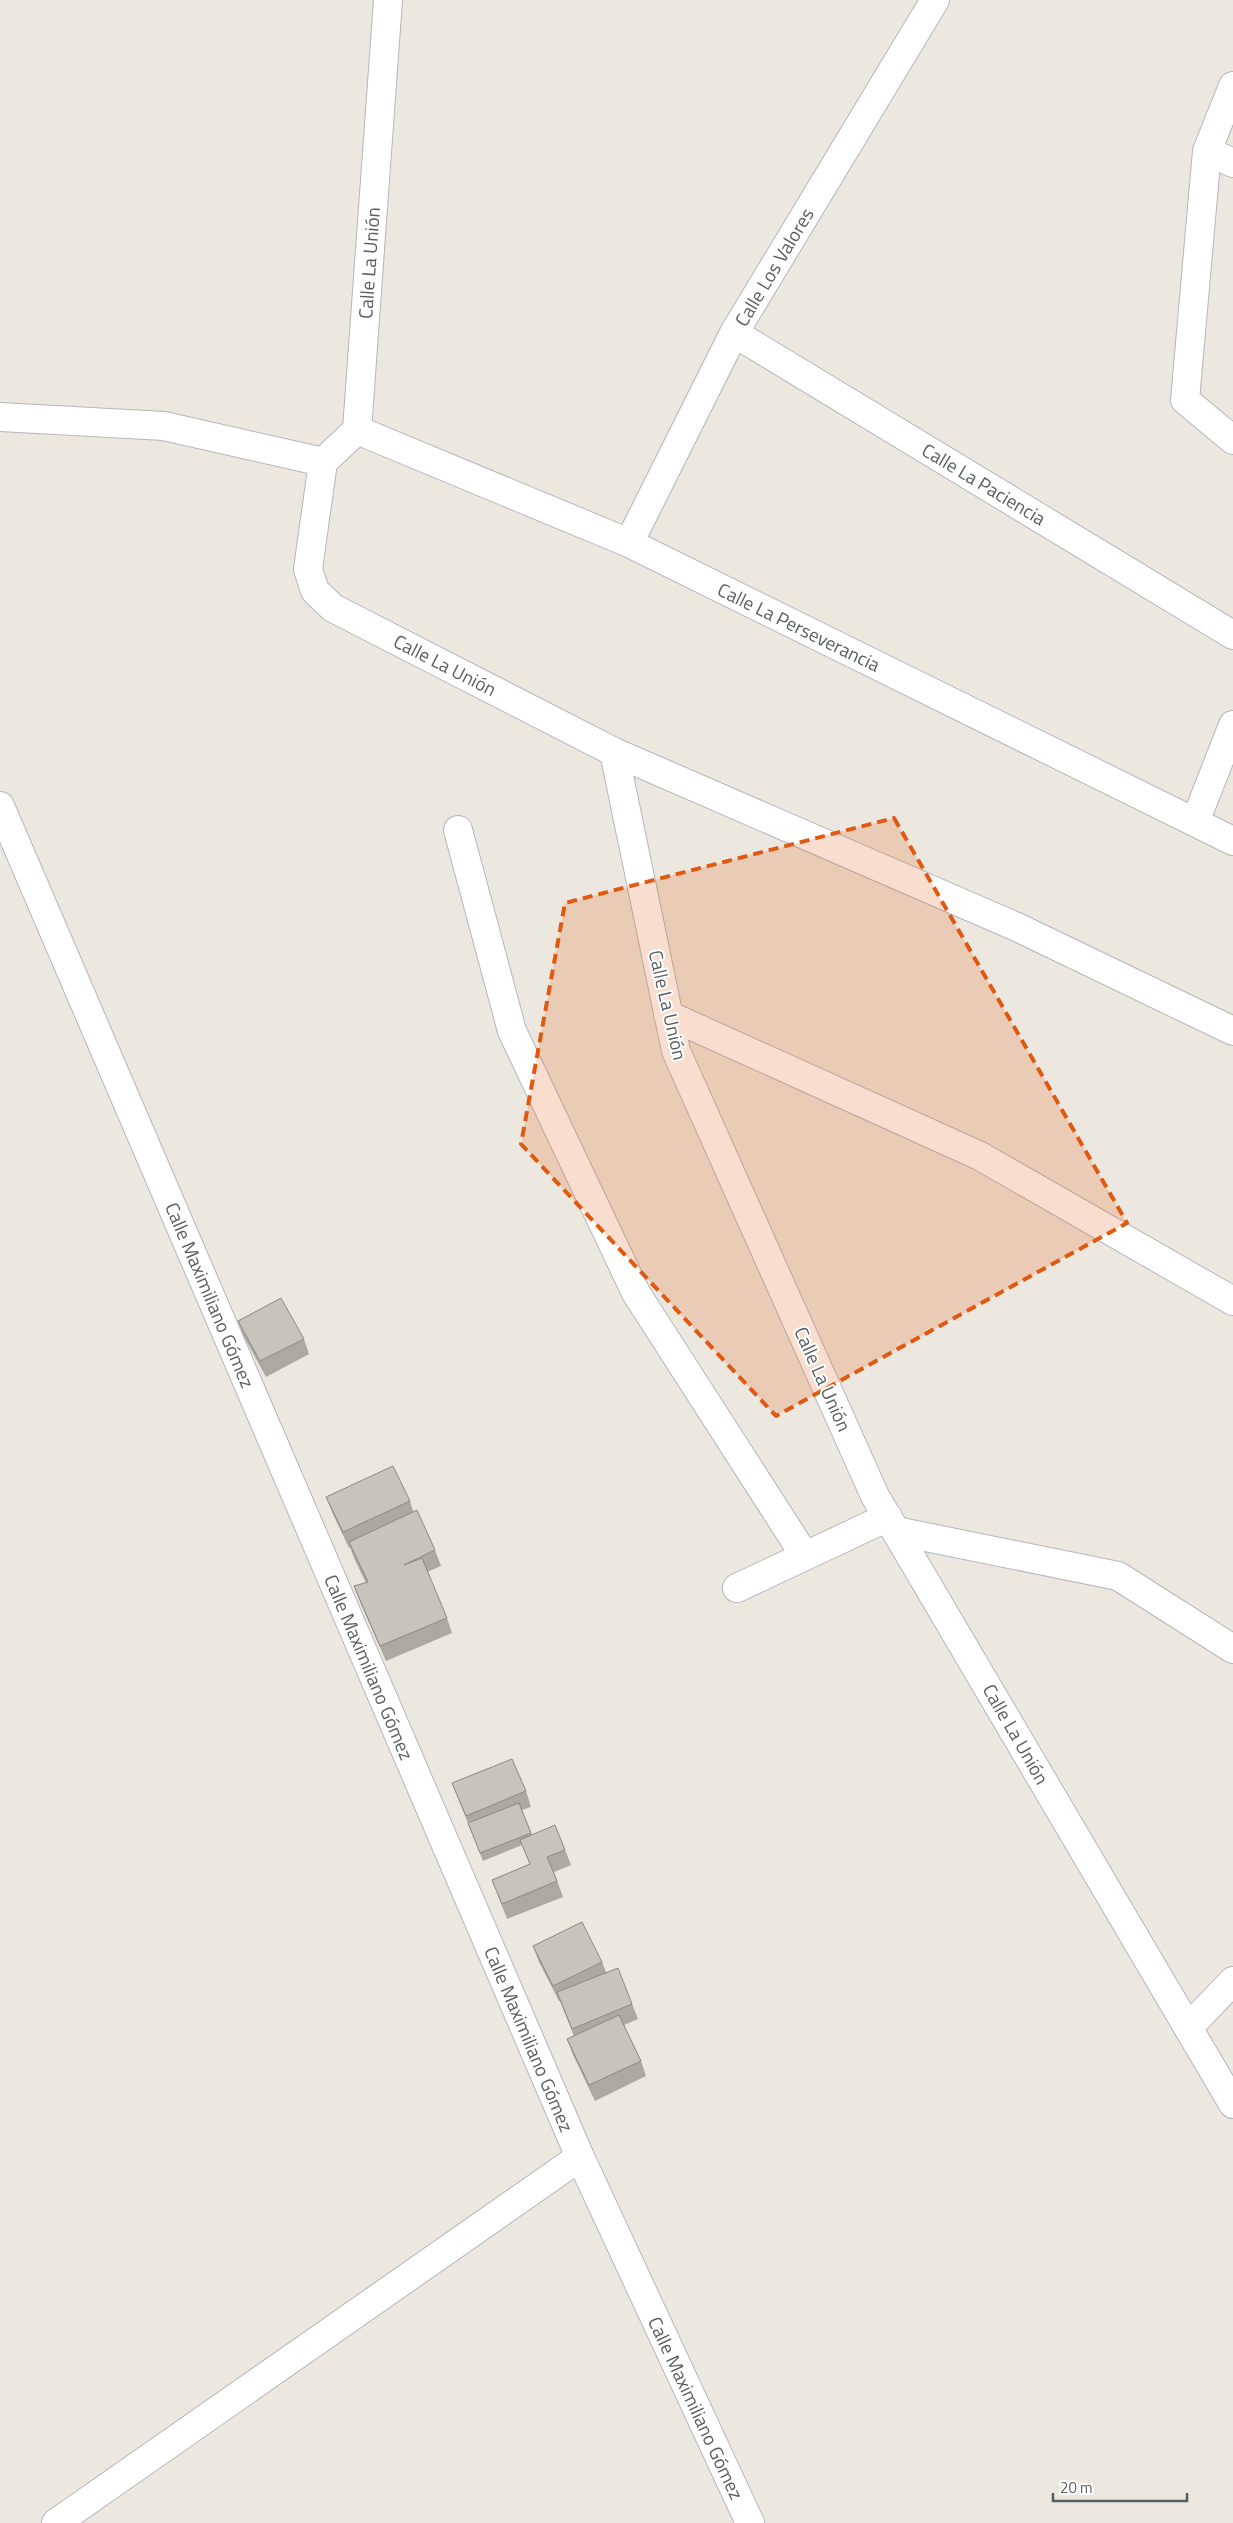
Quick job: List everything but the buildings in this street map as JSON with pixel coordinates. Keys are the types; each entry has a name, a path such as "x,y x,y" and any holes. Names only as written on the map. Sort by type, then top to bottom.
{"street":[{"name":"Calle La Unión","path":"357,430 388,0"},
{"name":"Calle Los Valores","path":"629,543 734,333 935,0"},
{"path":"1233,86 1207,151 1185,400 1233,440"},
{"path":"1207,151 1233,163"},
{"name":"Calle La Paciencia","path":"734,333 1233,635"},
{"path":"0,417 164,426 323,462 357,430"},
{"name":"Calle La Perseverancia","path":"357,430 629,543 1233,841"},
{"name":"Calle La Unión","path":"323,462 308,569 316,591 333,608 614,752 676,1052 875,1496 1233,2104"},
{"path":"1195,822 1233,725"},
{"path":"614,752 1019,928 1233,1031"},
{"name":"Calle Maximiliano Gómez","path":"0,806 580,2157 750,2523"},
{"path":"458,830 512,1031 632,1284 805,1556"},
{"path":"668,1015 980,1156 1233,1301"},
{"path":"737,1588 805,1556 892,1524 1118,1576 1233,1649"},
{"path":"1188,2028 1233,1981"},
{"path":"56,2523 580,2157"}],"highlighted area":[{"path":"894,818 1127,1223 776,1416 521,1144 565,903"}]}
